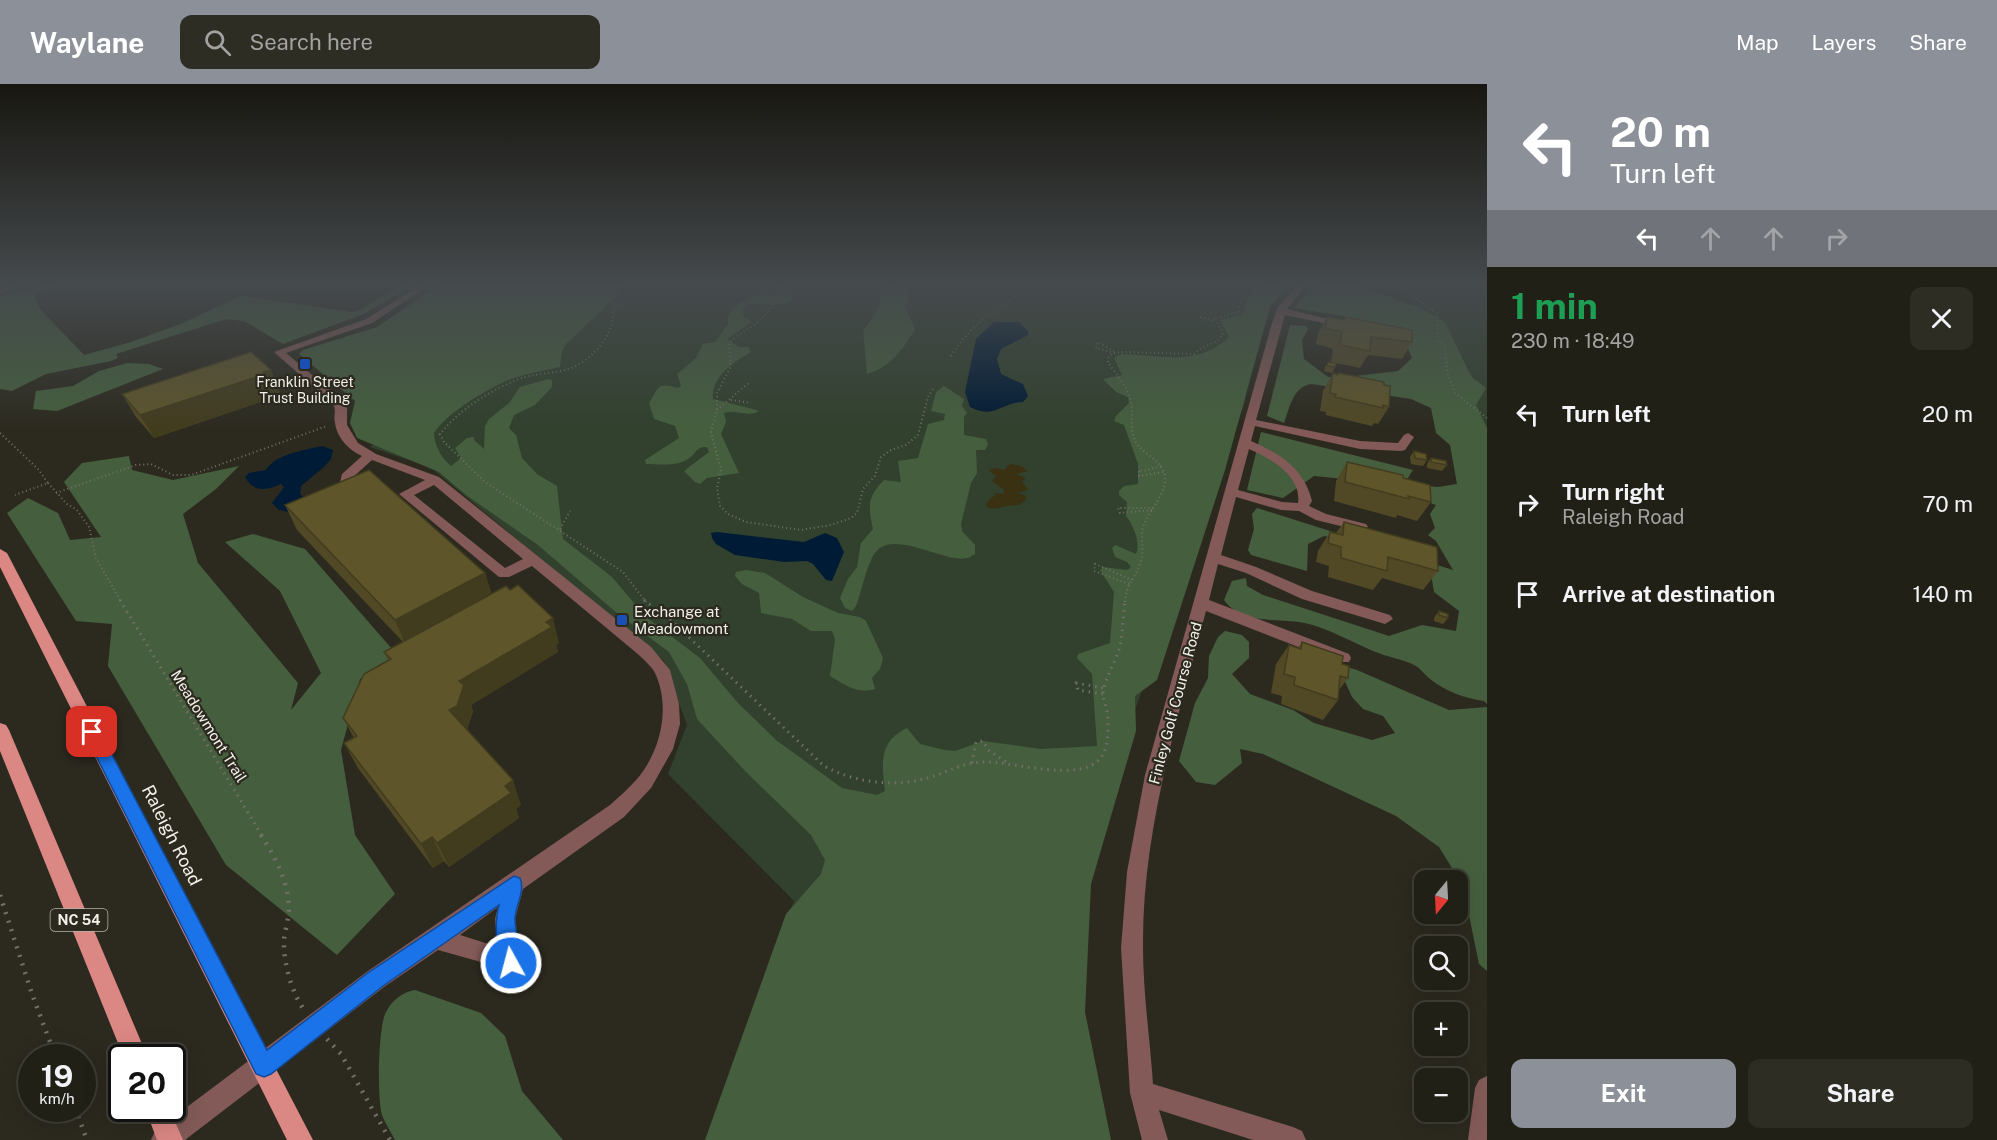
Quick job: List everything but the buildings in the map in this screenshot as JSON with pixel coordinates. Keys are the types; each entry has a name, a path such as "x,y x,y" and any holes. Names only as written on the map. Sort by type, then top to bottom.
{"main road":[{"name":"Raleigh Road","path":"0,553 300,1140"},
{"name":"NC 54","path":"0,730 130,1044"},
{"path":"162,1122 168,1139"}],"street":[{"path":"168,1139 376,979 617,811 645,783 666,744 671,724 671,704 662,670 645,651 435,480 354,446 348,439 340,421 341,409 333,397 279,352 336,332"},
{"name":"Finley Golf Course Road","path":"1155,1140 1143,1093 1132,948 1137,872 1154,775 1275,332"},
{"path":"1251,422 1360,445 1401,447 1408,436"},
{"path":"1245,443 1269,453 1294,472 1304,488 1306,501 1302,507"},
{"path":"355,504 344,491 346,477 371,455"},
{"path":"435,480 405,494 504,574 533,560"},
{"path":"1232,492 1281,506 1302,507 1321,517 1377,531"},
{"path":"1214,558 1251,570 1307,595 1385,619"},
{"path":"1201,603 1343,658"},
{"path":"436,939 481,951 511,963 505,919 514,884"},
{"path":"1481,1140 1487,1088"},
{"path":"1143,1093 1293,1140"}],"path":[{"path":"609,332 591,353 568,369 528,376 499,389 447,423 440,434 452,452 485,482 623,572 644,600 674,623 824,766 857,781 877,782 920,779 962,764 972,763 1007,763 1064,772 1094,764 1102,756 1107,743 1104,688 1120,646 1123,609 1129,584 1141,563 1143,527 1164,486 1164,472 1161,466 1137,447 1130,428 1133,414 1131,398 1107,359 1117,353"},
{"path":"741,332 729,344 731,366 717,393 717,410 711,432 721,470 717,488 720,506 728,514 746,522 780,528 816,528 842,522 857,513 863,489 875,476 881,457 891,450 906,445 918,435 926,403 933,389"},
{"path":"951,356 966,332"},
{"path":"1117,353 1097,342 1096,348 1117,353 1195,354 1201,346 1216,342 1224,332"},
{"path":"1438,332 1438,338 1445,348 1448,372 1455,393 1487,418"},
{"path":"717,410 750,382"},
{"path":"729,400 751,403"},
{"path":"56,493 136,465 151,464 172,476 191,475 340,421"},
{"name":"Meadowmont Trail","path":"0,433 14,450 39,468 56,493 77,510 89,527 96,558 163,675 280,866 289,908 284,942 290,977 298,1002"},
{"path":"1161,466 1144,471 1138,470 1139,476 1164,472"},
{"path":"15,495 48,483"},
{"path":"1118,508 1153,509 1120,513 1118,508"},
{"path":"560,529 570,511"},
{"path":"1129,584 1094,571 1095,564 1132,580"},
{"path":"1103,694 1078,690 1076,683 1104,688"},
{"path":"972,763 976,742 983,741 988,750 1007,763"},
{"path":"0,895 51,1044"},
{"path":"341,1054 390,1140"},
{"path":"80,1122 87,1140"}],"green space":[{"path":"0,332 62,332 84,355 158,332 184,332 116,354 118,358 111,361 46,374 12,391 0,389"},
{"path":"263,332 314,332 283,344"},
{"path":"360,332 578,332 562,351 560,367 506,381 457,410 434,433 439,451 451,466 461,458 455,448 467,438 474,437 474,440 484,449 485,426 489,419 509,403 520,387 548,379 552,380 552,387 535,405 514,415 509,428 516,435 522,458 537,474 557,486 563,539 612,577 646,617 700,658 738,703 776,740 842,788 877,795 885,791 883,763 887,747 891,740 907,728 920,744 955,751 983,741 1041,749 1097,746 1092,674 1077,658 1078,654 1110,643 1114,592 1100,570 1103,567 1127,570 1131,567 1127,562 1115,557 1112,548 1115,545 1136,554 1138,544 1134,529 1126,516 1127,502 1119,495 1119,491 1124,486 1138,484 1138,464 1124,425 1114,421 1129,403 1128,397 1116,392 1103,379 1122,375 1114,358 1121,354 1192,356 1217,346 1229,337 1227,332 1263,332 1225,470 1157,680 1135,696 1136,731 1091,884 1085,1012 1111,1140 705,1140 786,914 821,874 825,860 811,835 746,772 697,719 687,684 669,652 618,614 538,545 466,495 439,472 357,438 350,423 355,401 299,354 303,350"},
{"path":"511,332 1260,332 1252,352 1245,402 1130,724 1081,905 775,946 794,901 668,774 687,725 664,661 430,467 370,447"},
{"path":"722,332 737,332 727,339 739,347 748,347 751,352 738,360 720,377 713,391 713,399 758,412 724,413 726,422 721,434 739,473 707,478 700,484 684,471 709,452 707,447 698,449 683,462 646,464 645,460 679,438 675,426 654,419 649,403 659,387 678,388 681,386 677,374 696,358 703,344 715,342"},
{"path":"863,332 913,332 889,362 867,374"},
{"path":"1288,332 1306,332 1302,340 1304,359 1328,377 1338,378 1398,371 1412,358 1401,333 1450,332 1473,378 1486,388 1476,405 1487,428 1487,704 1442,687 1418,667 1373,651 1325,629 1298,622 1252,617 1232,608 1224,600 1232,581 1246,578 1247,586 1263,595 1389,636 1422,625 1456,631 1459,611 1434,592 1430,567 1354,542 1324,536 1308,544 1307,571 1251,555 1248,550 1254,529 1252,514 1257,508 1453,570 1436,541 1428,535 1435,528 1430,514 1436,505 1366,481 1314,476 1283,498 1247,490 1261,432 1413,470 1404,484 1438,487 1457,484 1450,445 1436,433 1431,408 1411,399 1312,384 1296,393 1284,423 1267,416"},
{"path":"1422,332 1487,332 1487,556"},
{"path":"127,363 149,364 163,369 57,411 33,409 36,391 73,386 99,371"},
{"path":"944,386 964,399 962,406 967,413 964,417 964,435 986,439 988,444 985,450 976,450 977,473 971,483 961,524 962,531 975,545 975,554 968,558 957,558 904,545 891,544 881,547 870,562 856,606 852,611 845,608 840,598 848,579 857,567 861,543 873,529 870,502 874,492 884,480 901,482 898,461 918,458 928,424 944,420 945,414 931,411 936,392"},
{"path":"129,456 132,470 173,480 239,466 216,489 183,514 198,563 298,683 291,710 321,673 280,591 225,542 253,534 305,549 392,649 473,627 360,679 341,750 355,835 395,894 337,955 226,865 108,666 112,624 76,621 7,513 28,498 58,513 70,540 101,537 64,482 82,463"},
{"path":"746,570 765,573 803,597 838,613 860,617 866,621 883,658 880,669 872,678 875,689 857,690 830,676 835,639 832,631 811,631 792,619 761,613 759,593 742,584 735,576 736,572"},
{"path":"1225,631 1242,635 1249,642 1249,658 1232,674 1250,694 1293,710 1314,723 1372,740 1395,733 1383,716 1363,709 1352,697 1337,664 1357,670 1449,710 1487,707 1487,971 1479,964 1468,910 1468,870 1453,870 1439,847 1396,816 1263,754 1240,749 1242,763 1215,785 1196,782 1179,761 1195,703 1208,678 1209,656 1218,637"},
{"path":"415,990 481,1013 505,1036 522,1091 563,1140 395,1140 383,1118 380,1106 381,1032 383,1020 391,1004 402,995"}],"sand":[{"path":"1011,464 1021,466 1028,471 1016,474 1026,478 1022,481 1028,490 1018,493 1026,496 1026,500 1019,505 989,508 986,505 990,498 995,496 995,493 1003,494 1004,490 992,481 996,476 989,470 995,468 1005,470"}],"water":[{"path":"983,332 1028,332 1028,335 1001,349 997,359 1001,374 1023,384 1028,396 1023,402 986,412 970,407 965,392 976,339"},
{"path":"322,446 333,450 331,459 301,486 300,494 307,500 294,513 279,510 272,503 284,487 281,484 260,489 248,482 245,477 249,473 266,470 283,456"},
{"path":"711,533 804,542 825,533 837,538 844,552 832,581 826,580 813,564 807,561 784,562 735,555 716,544"}],"place":[{"name":"Franklin Street Trust Building","path":"305,364"},
{"name":"Exchange at Meadowmont","path":"622,620"}],"route":[{"path":"92,732 264,1066 376,979 514,884 505,919 511,963"}]}
